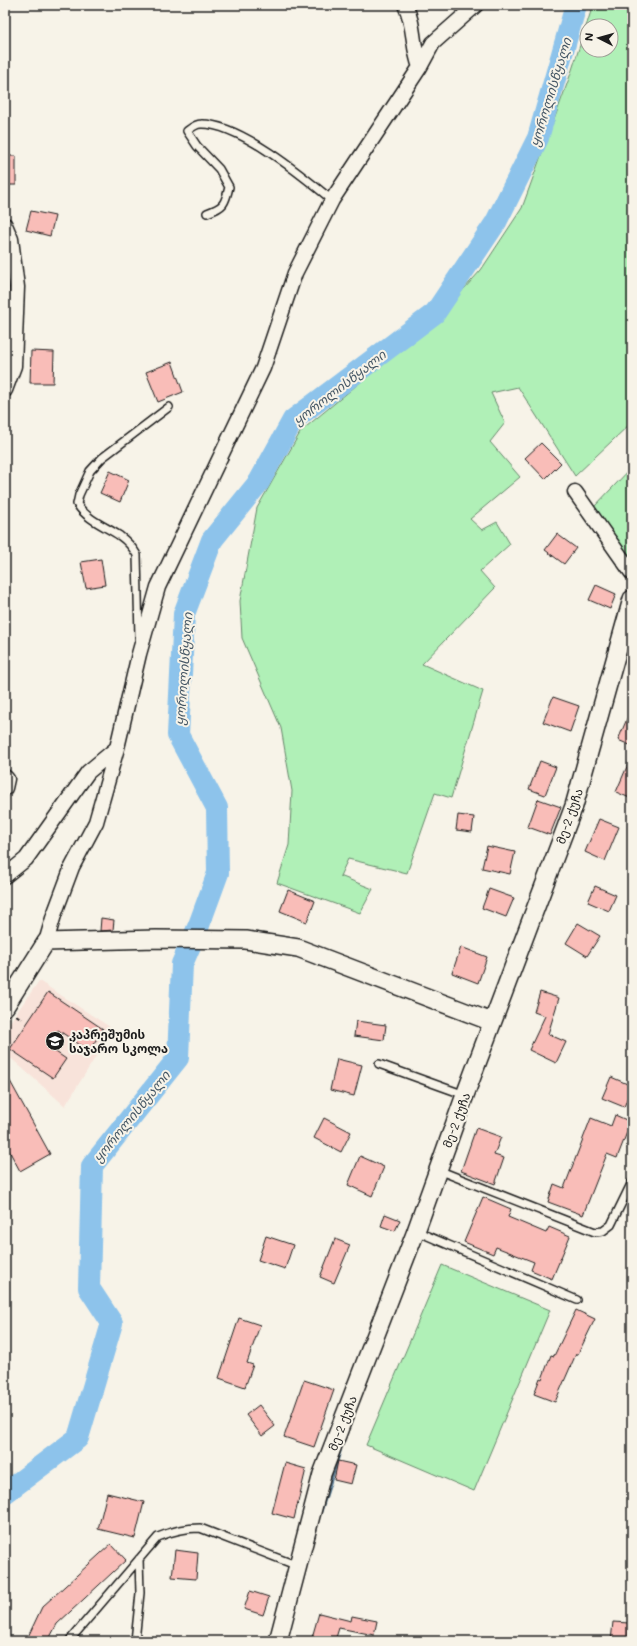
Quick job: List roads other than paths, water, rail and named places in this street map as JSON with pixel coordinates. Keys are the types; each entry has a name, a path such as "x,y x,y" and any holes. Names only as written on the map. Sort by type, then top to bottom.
{"street":[{"path":"405,5 411,19 416,55 420,67"},
{"path":"5,1007 46,942 54,915 72,867 96,822 117,748 139,654 158,586 263,368 295,273 332,200 420,67 433,43 476,5"},
{"path":"5,225 11,239 17,287 14,366 5,390"},
{"path":"575,492 632,573"},
{"name":"მე-2 ქუჩა","path":"278,1641 322,1474 416,1231 492,1022 574,806 632,599"},
{"path":"5,876 26,859 88,772 117,748"},
{"path":"5,777 7,779 5,788"},
{"path":"46,942 156,939 246,940 298,948 492,1022"}],"lane":[{"path":"207,213 221,208 225,202 229,187 219,169 197,146 187,131 199,124 219,126 241,135 304,176 332,200"},
{"path":"139,654 140,599 137,555 132,546 120,536 99,525 81,511 77,504 79,495 90,471 102,458 169,407"},
{"path":"379,1064 465,1095"},
{"path":"438,1170 595,1232 603,1231 611,1225 632,1182"},
{"path":"416,1231 577,1300"},
{"path":"70,1641 158,1537 185,1528 200,1528 298,1566"},
{"path":"135,1641 140,1593 139,1559"}],"waterway":[{"name":"ყოროლისწყალი","path":"5,1493 78,1438 112,1323 89,1288 92,1166 178,1058 182,964 199,925 218,873 217,808 178,735 184,614 212,540 259,482 293,420 435,313 496,222 538,138 576,5"},
{"path":"320,1514 340,1451"}],"place":[{"name":"კაპრეშუმის საჯარო სკოლა","path":"55,1041"}]}
